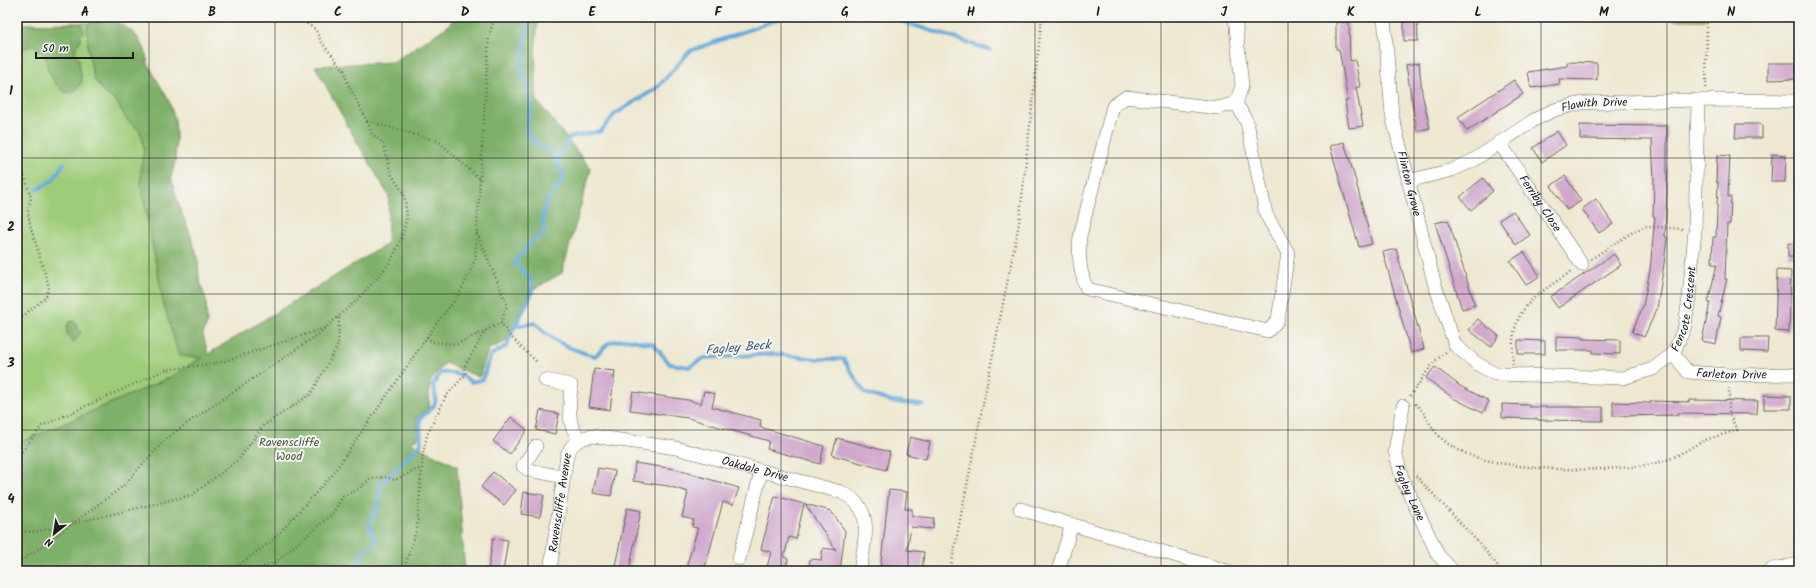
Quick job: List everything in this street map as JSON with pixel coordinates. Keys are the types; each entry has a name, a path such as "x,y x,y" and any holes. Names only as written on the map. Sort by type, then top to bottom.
{"street":[{"path":"1235,17 1242,86 1236,103 1247,122 1266,214 1288,253 1278,320 1268,331 1087,289 1082,278 1078,254 1080,236 1113,106 1126,97 1218,108 1236,103"},
{"name":"Flinton Grove","path":"1384,17 1392,115 1434,282 1455,345"},
{"name":"Fencote Crescent","path":"1455,345 1476,363 1495,374 1623,378 1652,369 1673,354 1685,326 1690,290 1702,101"},
{"name":"Flawith Drive","path":"1408,181 1452,170 1474,160 1534,120 1554,110 1582,103 1799,101"},
{"name":"Ferriby Close","path":"1499,142 1582,265"},
{"name":"Farleton Drive","path":"1673,354 1688,372 1729,375 1799,374"},
{"path":"545,380 571,385 571,427 579,439"},
{"name":"Fagley Lane","path":"1406,402 1396,451 1402,478 1438,555 1453,571"},
{"name":"Oakdale Drive","path":"579,439 592,436 676,448 761,472 841,492 855,501 867,523 860,571"},
{"name":"Ravenscliffe Avenue","path":"550,571 563,477 570,449 579,439"},
{"path":"536,446 523,466 529,470 563,477"},
{"path":"738,559 761,472"},
{"path":"1020,509 1227,571"},
{"path":"1058,571 1072,524"},
{"path":"1770,571 1773,569 1799,564"}],"path":[{"path":"17,562 24,559 122,487 165,440 186,424 294,352 326,327 378,277 391,261 402,237 407,217 404,194 391,174 383,143 372,134 348,84 344,70 322,42 315,29 297,17"},
{"path":"230,571 272,541 332,475 427,337 460,293 475,260 489,35 495,17"},
{"path":"950,571 1019,223 1042,17"},
{"path":"1702,101 1707,17"},
{"path":"367,121 438,141 481,180"},
{"path":"17,153 31,197 28,212 30,225 49,287 46,297 17,321"},
{"path":"427,337 432,342 457,344 501,323 507,305 477,232"},
{"path":"17,531 34,532 192,495 239,459 263,426 311,394 338,345 339,316"},
{"path":"501,323 510,336 536,362"},
{"path":"17,458 42,426 165,370 222,362 326,327"},
{"path":"406,563 417,528 422,469 427,435 446,396 466,374 464,368 485,331"},
{"path":"1455,345 1434,362 1406,402 1420,408 1440,437 1461,452 1484,460 1536,467 1584,470 1633,467 1665,460 1708,439 1737,430 1728,414 1729,375"},
{"path":"252,571 276,562 332,514 343,496 357,490 370,479 386,477 395,480 418,468 422,469"},
{"path":"1414,474 1480,544 1502,571"}],"green space":[{"name":"Ravenscliffe Wood","path":"455,17 538,17 535,54 537,101 591,169 562,273 532,290 505,342 489,349 479,377 445,363 430,382 429,407 418,417 418,438 411,443 457,466 465,571 440,571 420,568 418,571 17,571 17,444 171,377 201,358 179,356 164,306 141,187 141,165 144,150 142,136 138,129 127,120 116,101 104,93 94,79 88,50 87,28 89,23 104,18 110,19 129,29 136,35 145,49 148,64 169,101 175,120 176,136 175,162 171,178 181,212 189,230 198,258 199,278 206,300 207,323 203,335 208,354 387,244 389,196 354,137 315,66 393,62 448,26"},
{"path":"1673,17 1705,17 1705,20 1673,20"},
{"path":"81,23 84,32 80,36 81,40 76,46 75,54 79,60 82,82 75,91 65,93 55,83 47,68 46,56 34,45 17,50 17,24"},
{"path":"89,23 157,91 201,358 171,377 17,444 17,24"},
{"path":"74,321 81,333 73,343 68,335 67,327 69,322"}],"building":[{"path":"1404,17 1417,17 1418,41 1404,41"},
{"path":"1336,22 1349,22 1350,61 1355,60 1360,87 1356,87 1363,126 1349,128 1345,101 1348,101 1339,49 1336,49"},
{"path":"1567,62 1597,63 1597,80 1559,79 1560,84 1531,88 1528,72 1567,66"},
{"path":"1419,63 1422,93 1430,128 1417,131 1406,65"},
{"path":"1768,63 1797,63 1797,79 1768,80"},
{"path":"1514,80 1523,94 1467,131 1458,117"},
{"path":"1736,124 1762,124 1762,138 1735,138"},
{"path":"1580,125 1667,126 1665,236 1667,237 1657,309 1644,337 1632,332 1643,306 1650,270 1655,217 1653,217 1654,180 1652,140 1580,139"},
{"path":"1557,131 1566,145 1542,162 1533,148"},
{"path":"1344,142 1372,244 1359,247 1330,146"},
{"path":"1772,154 1786,155 1785,182 1771,182"},
{"path":"1717,155 1730,156 1728,197 1731,197 1730,224 1727,224 1725,279 1727,279 1718,316 1721,317 1716,344 1702,341 1710,303 1708,302 1717,264 1712,264 1713,237 1716,237 1718,182 1716,182"},
{"path":"1565,176 1581,201 1567,210 1551,186"},
{"path":"1483,178 1493,191 1471,210 1460,197"},
{"path":"1596,199 1613,224 1599,233 1582,209"},
{"path":"1513,211 1530,235 1516,245 1499,220"},
{"path":"1448,220 1475,305 1462,309 1435,223"},
{"path":"1788,243 1799,244 1799,257 1788,257"},
{"path":"1396,249 1424,349 1411,353 1383,252"},
{"path":"1524,252 1540,276 1526,285 1510,261"},
{"path":"1614,254 1621,265 1558,308 1550,297"},
{"path":"1777,270 1791,271 1789,332 1775,331"},
{"path":"1478,319 1499,336 1491,347 1469,330"},
{"path":"1556,336 1583,337 1583,339 1620,340 1620,354 1593,353 1593,350 1556,350"},
{"path":"1741,338 1768,338 1767,352 1741,351"},
{"path":"1518,340 1545,341 1545,354 1518,354"},
{"path":"1435,367 1460,386 1489,401 1483,413 1453,398 1426,378"},
{"path":"594,369 615,371 610,410 589,407"},
{"path":"704,391 715,394 712,407 761,420 760,427 824,446 820,464 767,449 769,441 688,418 630,410 633,392 688,400 701,404"},
{"path":"1764,395 1791,396 1791,409 1764,409"},
{"path":"1689,400 1758,401 1757,414 1678,413 1678,415 1613,416 1613,402 1689,402"},
{"path":"1502,404 1529,405 1529,407 1603,407 1603,421 1502,418"},
{"path":"540,410 559,414 555,434 536,430"},
{"path":"511,417 527,430 510,454 493,441"},
{"path":"910,437 930,442 926,459 906,454"},
{"path":"837,438 890,452 886,470 832,455"},
{"path":"635,463 675,469 739,488 733,505 723,502 704,571 690,571 687,564 698,528 692,527 694,520 682,517 688,492 668,486 633,481"},
{"path":"598,468 615,471 611,496 593,493"},
{"path":"493,472 516,490 504,505 481,487"},
{"path":"889,490 907,492 905,509 912,509 912,516 934,518 933,529 911,527 907,550 924,552 922,571 880,571"},
{"path":"524,492 544,495 540,517 521,514"},
{"path":"775,496 804,504 796,539 789,537 784,557 788,559 785,571 766,571 771,552 761,549"},
{"path":"805,504 831,511 845,531 840,571 809,569 810,559 821,560 823,548 836,550"},
{"path":"627,508 641,511 629,571 614,571"},
{"path":"493,538 508,540 503,571 488,571"}],"waterway":[{"name":"Fagley Beck","path":"529,17 521,69 532,104 526,128 533,142 554,153 556,162"},
{"name":"Fagley Beck","path":"357,571 361,566 360,555 376,541 369,526 378,505 380,486 421,444 420,418 429,411 434,404 436,397 433,385 441,373 457,374 471,382 482,380 491,355 507,346 510,336 532,293 531,279 514,263 532,241 544,234 543,216 546,203 564,178 556,162 570,137 601,131 615,114 657,88 690,51 784,17"},
{"name":"Fagley Beck","path":"889,17 990,50"},
{"path":"37,190 53,180 64,163"},
{"name":"Fagley Beck","path":"516,326 535,323 548,335 562,344 595,356 610,342 626,339 653,344 670,364 689,367 704,358 774,354 817,359 843,359 865,393 893,402 922,405"}]}
